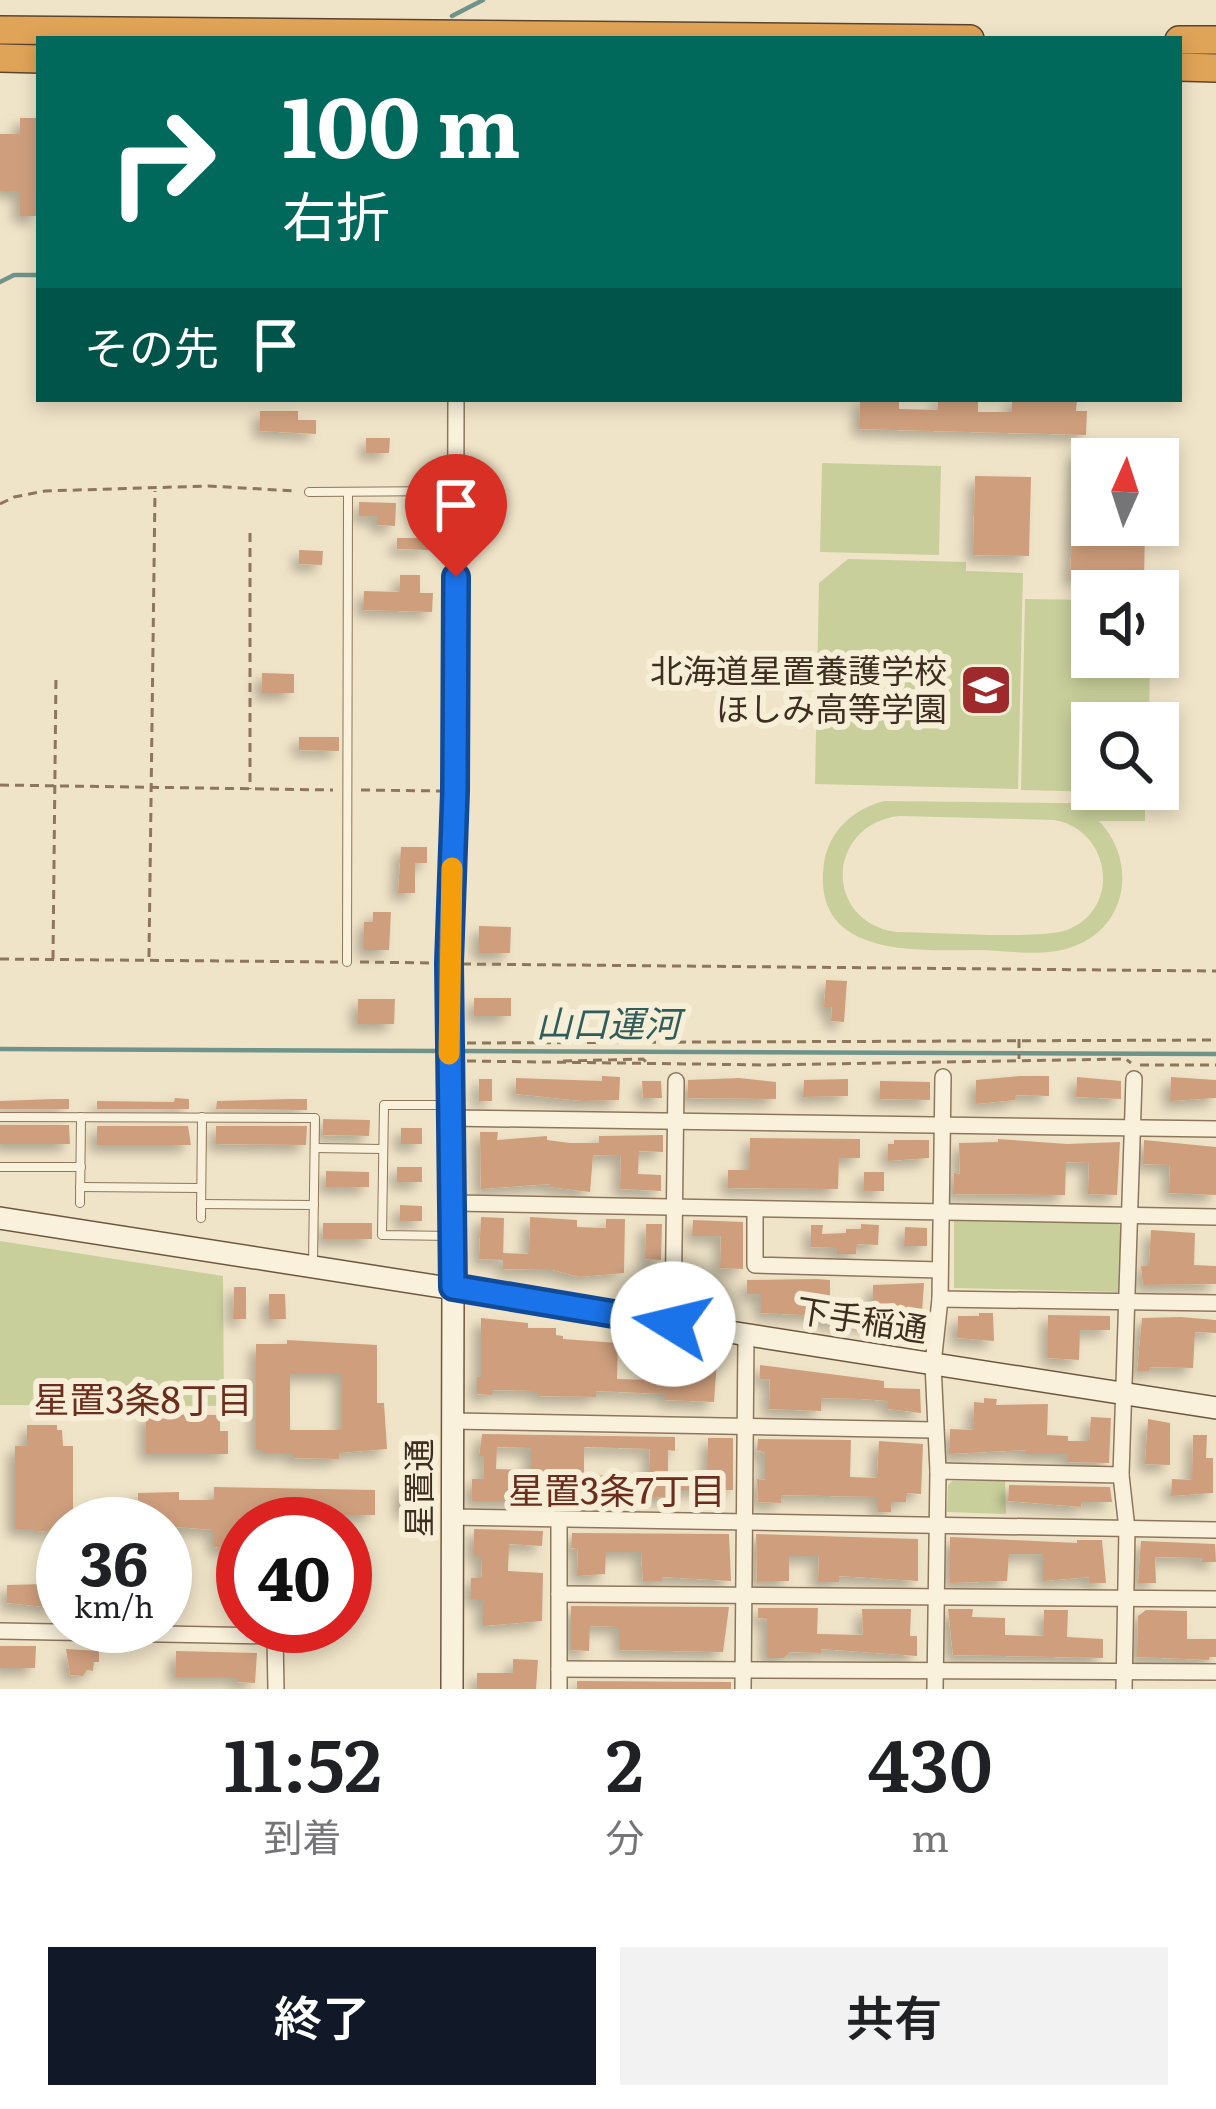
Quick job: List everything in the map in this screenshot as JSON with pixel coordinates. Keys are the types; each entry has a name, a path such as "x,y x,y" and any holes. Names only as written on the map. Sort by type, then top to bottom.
{"highway":[{"path":"0,30 393,36"},
{"path":"1182,40 1216,40"},
{"path":"0,58 36,58"},
{"path":"1182,68 1216,68"}],"street":[{"path":"453,1287 449,1060 458,1042 449,963 455,791 456,402"},
{"path":"935,1689 938,1471 933,1364 940,1299 944,1077"},
{"path":"1124,1689 1127,1528 1121,1475 1134,1079"},
{"path":"673,1324 676,1081"},
{"path":"449,1112 676,1122 1216,1130"},
{"path":"454,1203 1216,1217"},
{"path":"755,1210 754,1265 940,1270"},
{"name":"下手稲通","path":"0,1218 1216,1408"},
{"name":"星置通","path":"452,1689 453,1287"},
{"path":"940,1299 1216,1303"},
{"path":"743,1689 746,1334"},
{"path":"453,1421 934,1430"},
{"path":"938,1471 1121,1475"},
{"path":"452,1517 1216,1530"},
{"path":"559,1519 559,1689"},
{"path":"559,1594 1216,1599"},
{"path":"0,1631 275,1636 276,1689"},
{"path":"559,1669 1216,1672"}],"lane":[{"path":"309,492 456,491"},
{"path":"346,962 347,492"},
{"path":"449,1112 384,1105 382,1235 453,1236"},
{"path":"0,1117 315,1118 313,1265"},
{"path":"80,1203 81,1117"},
{"path":"201,1218 202,1117"},
{"path":"315,1148 383,1149"},
{"path":"0,1167 81,1167"},
{"path":"80,1187 201,1188"},
{"path":"201,1204 314,1205"}],"path":[{"path":"0,505 45,491 208,486 309,492"},
{"path":"148,960 155,490"},
{"path":"250,533 250,789"},
{"path":"53,959 56,674"},
{"path":"0,785 455,791"},
{"path":"0,958 1216,971"},
{"path":"458,1042 1216,1040"},
{"path":"1018,1041 1019,1057"},
{"path":"586,1059 587,1043"},
{"path":"467,1061 647,1064 1019,1057 1216,1065"},
{"path":"562,1062 643,1059 647,1064"}],"green space":[{"path":"822,463 941,466 939,555 820,552"},
{"path":"848,559 966,562 966,571 1023,573 1018,789 815,784 819,583"},
{"path":"1025,599 1071,600 1071,678 1150,678 1149,702 1071,702 1071,791 1021,790"},
{"path":"884,801 1071,803 1071,810 1145,810 1145,821 1099,821 1119,854 1122,873 1116,909 1106,925 1072,947 1027,953 901,948 851,933 834,918 824,895 824,863 831,841 853,816","holes":["899,816 1054,820 1073,826 1097,853 1102,888 1085,919 1067,930 1010,935 896,932 872,924 855,910 846,893 847,854 857,836 875,823"]},
{"path":"954,1221 1115,1222 1124,1229 1120,1292 954,1288"},
{"path":"0,1241 223,1276 224,1406 0,1405"},
{"path":"952,1481 1005,1481 1006,1514 947,1512"}],"building":[{"path":"20,118 36,118 36,216 20,216 20,191 0,191 0,134 20,134"},
{"path":"860,402 899,402 899,409 938,410 938,402 978,402 978,412 1012,412 1012,402 1077,402 1076,411 1087,411 1086,435 859,429"},
{"path":"260,411 298,411 298,420 316,420 316,434 260,431"},
{"path":"366,438 390,438 389,453 366,453"},
{"path":"975,476 1031,477 1029,556 973,555"},
{"path":"359,502 396,503 395,526 377,525 377,516 359,516"},
{"path":"397,538 429,538 429,550 397,549"},
{"path":"1072,546 1145,546 1144,570 1071,570 1070,578"},
{"path":"299,550 323,551 322,565 299,564"},
{"path":"400,575 420,575 420,593 433,593 432,612 363,610 364,591 400,592"},
{"path":"262,673 294,674 294,693 262,693"},
{"path":"299,737 339,737 339,751 299,750"},
{"path":"401,847 427,847 427,863 415,863 415,893 398,893"},
{"path":"373,912 391,912 389,950 364,950 364,922 373,922"},
{"path":"479,926 511,927 510,953 479,953"},
{"path":"826,980 847,981 844,1022 831,1021 832,1007 824,1007"},
{"path":"474,998 511,998 511,1016 474,1016"},
{"path":"358,999 395,999 394,1024 358,1024"},
{"path":"602,1076 620,1077 619,1100 516,1094 516,1078 602,1081"},
{"path":"1049,1076 1049,1096 1015,1095 1015,1100 976,1104 976,1080"},
{"path":"1077,1077 1121,1081 1121,1099 1076,1097"},
{"path":"1171,1077 1216,1080 1216,1098 1170,1101"},
{"path":"479,1079 492,1079 492,1101 479,1101"},
{"path":"848,1079 848,1096 803,1097 804,1080"},
{"path":"688,1080 776,1082 776,1099 688,1098"},
{"path":"642,1081 661,1081 662,1098 643,1098"},
{"path":"880,1081 930,1082 930,1100 880,1099"},
{"path":"175,1098 189,1099 189,1109 97,1109 97,1101 174,1102"},
{"path":"69,1099 69,1109 0,1109 0,1101"},
{"path":"307,1099 307,1110 216,1109 217,1101"},
{"path":"323,1119 370,1120 369,1136 323,1135"},
{"path":"0,1125 69,1125 70,1144 0,1144"},
{"path":"97,1126 188,1126 191,1145 97,1145"},
{"path":"216,1126 307,1126 306,1145 216,1144"},
{"path":"401,1128 422,1128 422,1144 401,1144"},
{"path":"480,1132 498,1132 497,1140 547,1136 547,1140 570,1143 599,1143 599,1136 663,1135 663,1152 639,1151 638,1174 661,1175 661,1191 620,1189 621,1156 593,1155 590,1192 550,1184 481,1189"},
{"path":"750,1138 860,1139 860,1158 839,1158 838,1189 728,1188 728,1170 750,1170"},
{"path":"998,1139 1120,1142 1117,1195 1088,1194 1089,1163 1066,1162 1065,1195 953,1194 954,1173 960,1174 959,1143"},
{"path":"929,1140 929,1158 888,1161 888,1144"},
{"path":"1144,1140 1216,1147 1216,1195 1169,1193 1170,1165 1143,1164"},
{"path":"397,1167 422,1167 422,1182 397,1182"},
{"path":"326,1171 369,1172 369,1187 326,1187"},
{"path":"864,1172 884,1172 884,1191 864,1191"},
{"path":"400,1205 422,1206 422,1221 400,1221"},
{"path":"481,1217 504,1218 503,1260 479,1259"},
{"path":"530,1217 577,1220 577,1227 606,1228 606,1219 625,1219 624,1273 579,1277 553,1270 503,1269 503,1253 529,1254"},
{"path":"693,1220 743,1222 743,1269 720,1268 721,1236 692,1236"},
{"path":"323,1223 372,1223 372,1239 323,1239"},
{"path":"646,1224 662,1224 661,1260 645,1259"},
{"path":"861,1224 879,1225 878,1245 857,1244 856,1254 811,1247 811,1225 823,1225 822,1234 846,1233 846,1229 861,1229"},
{"path":"905,1227 927,1228 927,1246 904,1246"},
{"path":"1151,1230 1195,1233 1194,1265 1216,1266 1216,1284 1143,1285 1141,1266 1149,1266"},
{"path":"688,1278 713,1279 712,1297 687,1297"},
{"path":"747,1280 830,1280 830,1304 873,1306 873,1285 924,1283 921,1327 761,1313 761,1294 747,1294"},
{"path":"234,1287 246,1287 246,1319 233,1319"},
{"path":"269,1294 285,1294 286,1319 269,1319"},
{"path":"993,1313 994,1341 957,1338 958,1316"},
{"path":"1048,1315 1110,1316 1110,1330 1080,1330 1079,1360 1048,1358"},
{"path":"481,1318 528,1323 528,1328 556,1328 556,1335 563,1339 618,1343 617,1379 651,1380 652,1350 696,1349 695,1359 717,1360 714,1402 596,1391 596,1397 538,1396 538,1391 477,1394"},
{"path":"1142,1318 1216,1320 1216,1333 1195,1332 1193,1368 1137,1371"},
{"path":"287,1340 377,1345 377,1403 384,1403 387,1449 339,1453 339,1459 293,1458 293,1453 256,1449 256,1344 287,1344","holes":["290,1374 342,1374 342,1430 290,1430"]},
{"path":"760,1365 884,1381 884,1388 920,1389 921,1413 888,1409 888,1401 862,1399 821,1398 821,1411 769,1409 770,1379 760,1379"},
{"path":"984,1398 997,1399 996,1405 1048,1404 1047,1435 1068,1436 1068,1441 1089,1441 1091,1417 1111,1418 1109,1463 1068,1462 1068,1454 1026,1454 1026,1450 949,1454 950,1429 973,1430 974,1402 984,1403"},
{"path":"146,1414 220,1415 220,1431 228,1431 228,1454 146,1454"},
{"path":"1148,1419 1170,1423 1170,1465 1145,1464"},
{"path":"27,1425 57,1425 63,1446 73,1446 73,1497 36,1497 35,1532 15,1529 15,1446 27,1446"},
{"path":"482,1434 675,1437 675,1451 668,1450 668,1474 708,1475 708,1438 733,1438 733,1490 678,1490 678,1498 615,1495 615,1500 603,1500 603,1492 552,1484 552,1491 521,1490 521,1501 472,1501 472,1479 484,1479 484,1456 479,1456","holes":["497,1447 531,1448 531,1470 496,1469","584,1447 650,1449 649,1474 588,1476"]},
{"path":"1193,1435 1207,1435 1206,1458 1213,1458 1213,1493 1171,1496 1172,1479 1192,1480"},
{"path":"758,1439 851,1440 850,1477 877,1478 879,1441 923,1444 921,1494 907,1493 906,1502 891,1502 891,1512 878,1512 878,1497 781,1495 781,1503 758,1502 757,1479 765,1480 765,1453 757,1450"},
{"path":"401,1482 422,1482 422,1512 401,1512"},
{"path":"1009,1485 1110,1487 1112,1502 1082,1502 1081,1507 1008,1501"},
{"path":"214,1487 375,1490 375,1515 372,1497 216,1497 216,1547 214,1530 192,1528 192,1500 214,1500"},
{"path":"179,1492 179,1497 138,1497 138,1493"},
{"path":"474,1529 543,1531 542,1546 509,1544 508,1571 543,1573 542,1621 483,1626 483,1599 471,1599 471,1578 482,1578 481,1556 474,1556"},
{"path":"572,1533 729,1534 731,1581 662,1577 662,1581 643,1581 641,1552 606,1552 605,1574 577,1576 578,1549 571,1548"},
{"path":"756,1534 918,1539 918,1581 839,1576 839,1582 818,1582 819,1556 789,1556 789,1581 757,1581"},
{"path":"950,1537 1102,1540 1106,1583 1089,1583 1089,1577 1043,1581 1043,1554 1009,1554 1007,1581 950,1583"},
{"path":"1141,1541 1215,1544 1216,1562 1155,1557 1156,1583 1138,1583"},
{"path":"36,1584 36,1606 7,1603 7,1585"},
{"path":"571,1606 729,1607 723,1652 620,1650 620,1627 590,1626 589,1651 571,1650"},
{"path":"758,1608 818,1608 817,1634 863,1635 862,1609 911,1609 910,1636 917,1636 917,1656 821,1649 821,1653 790,1652 784,1658 767,1658 767,1619 758,1618"},
{"path":"948,1609 973,1609 972,1617 1005,1618 1005,1635 1044,1636 1044,1610 1068,1610 1067,1637 1103,1639 1103,1658 953,1655"},
{"path":"1146,1610 1187,1611 1187,1639 1216,1639 1216,1657 1137,1657 1138,1616"},
{"path":"0,1646 36,1646 35,1668 0,1668"},
{"path":"67,1653 99,1653 93,1671 70,1675"},
{"path":"176,1653 257,1653 255,1683 237,1682 237,1677 175,1677"},
{"path":"513,1659 538,1660 536,1689 477,1689 477,1673 513,1673"},
{"path":"577,1681 731,1682 731,1689 577,1689"}],"waterway":[{"path":"452,16 483,0"},
{"path":"0,282 14,275 36,275"},
{"name":"山口運河","path":"0,1049 444,1051"},
{"name":"山口運河","path":"456,1051 1216,1054"}],"slow traffic":[{"path":"449,1054 452,868"}],"place":[{"name":"北海道星置養護学校 ほしみ高等学園","path":"986,690"}],"district":[{"name":"星置3条8丁目","path":"143,1400"},
{"name":"星置3条7丁目","path":"617,1491"}],"route":[{"path":"456,577 449,963 453,1287 673,1324"}]}
